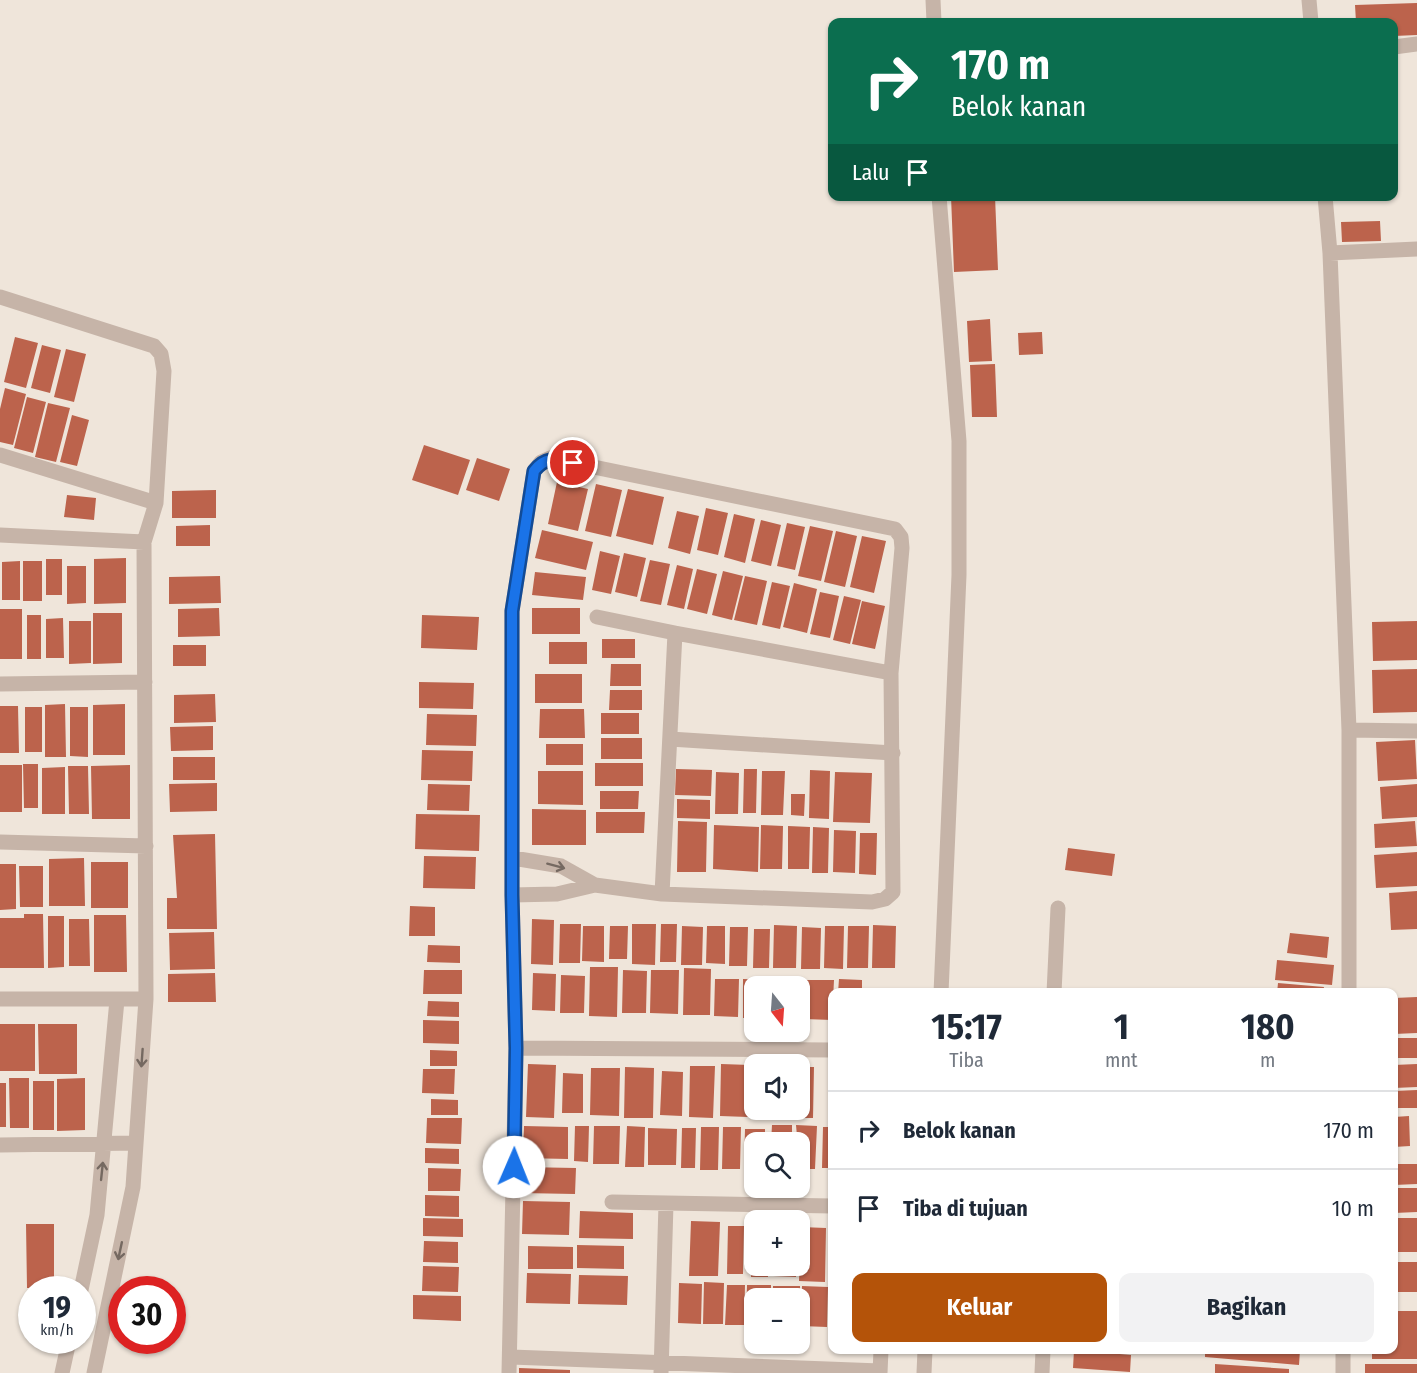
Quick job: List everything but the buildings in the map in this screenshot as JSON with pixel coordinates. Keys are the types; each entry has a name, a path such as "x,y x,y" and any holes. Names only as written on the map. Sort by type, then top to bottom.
{"street":[{"path":"933,0 934,18"},
{"path":"1309,0 1311,18"},
{"path":"1398,46 1417,44"},
{"path":"939,201 959,441 959,575 941,988"},
{"path":"1325,201 1330,253 1349,730 1349,988"},
{"path":"1330,253 1417,249"},
{"path":"0,297 138,339 158,350 164,370 156,503 144,542 146,999 133,1187 94,1373"},
{"path":"0,455 156,503"},
{"path":"509,1373 516,1048 512,895 512,611 534,471 541,462 550,458 895,529 901,537 902,548 891,673 893,892 885,899 872,902 662,894 595,885 557,894 512,895"},
{"path":"0,535 144,542"},
{"path":"597,617 891,673"},
{"path":"662,894 675,633"},
{"path":"0,684 145,682"},
{"path":"1349,730 1417,731"},
{"path":"670,739 893,753"},
{"path":"0,842 146,846"},
{"path":"513,858 561,866 595,885"},
{"path":"1054,988 1058,908"},
{"path":"0,999 146,999"},
{"path":"84,1276 97,1215 117,1000"},
{"path":"516,1048 828,1050"},
{"path":"0,1145 136,1143"},
{"path":"612,1202 828,1206"},
{"path":"662,1368 666,1204"},
{"path":"62,1373 66,1354"},
{"path":"511,1357 662,1368 880,1372 881,1354"},
{"path":"924,1373 925,1354"},
{"path":"1042,1373 1043,1354"},
{"path":"1342,1373 1343,1354"}],"route":[{"path":"514,1167 516,1048 512,895 512,611 534,471 541,462 550,458 573,463"}]}
